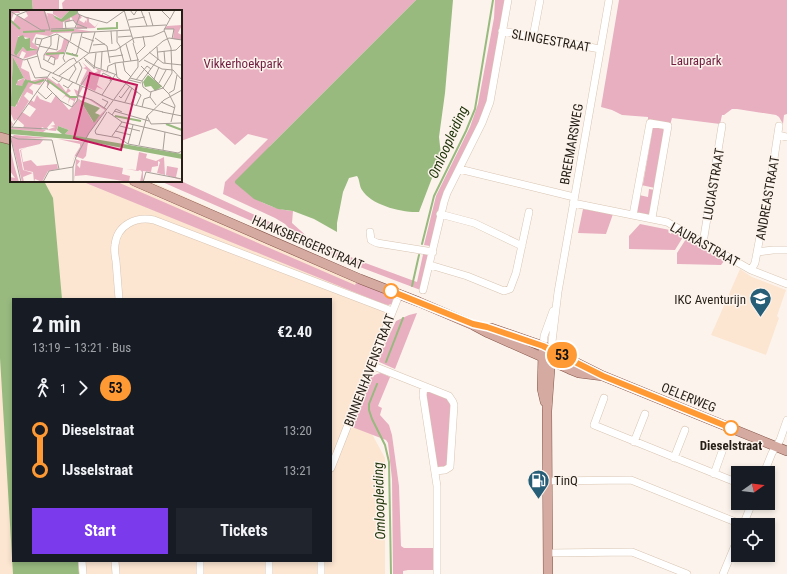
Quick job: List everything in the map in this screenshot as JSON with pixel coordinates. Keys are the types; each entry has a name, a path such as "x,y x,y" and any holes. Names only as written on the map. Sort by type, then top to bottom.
{"main road":[{"path":"0,137 10,140"},
{"name":"HAAKSBERGERSTRAAT","path":"136,182 399,295 473,324 488,333 546,359"},
{"name":"HAAKSBERGERSTRAAT","path":"473,324 487,327 547,348"},
{"name":"BREEMARSWEG","path":"547,348 548,574"},
{"name":"OELERWEG","path":"547,348 603,376 787,451"},
{"name":"OELERWEG","path":"546,359 579,373 603,376"}],"street":[{"path":"423,290 433,252 440,214 447,193 482,123 490,102 508,0"},
{"path":"533,37 540,0"},
{"name":"BREEMARSWEG","path":"547,348 609,0"},
{"name":"SLINGESTRAAT","path":"502,31 600,49"},
{"path":"633,215 650,123 668,126 652,218"},
{"name":"LUCIASTRAAT","path":"703,242 722,126"},
{"name":"ANDREASTRAAT","path":"751,270 755,263 779,126"},
{"path":"778,135 787,137"},
{"name":"LAURASTRAAT","path":"459,169 633,215 652,218 673,225 751,270 787,284"},
{"path":"430,265 467,276 504,290 510,289 516,273 529,212"},
{"path":"440,214 474,223 522,246"},
{"path":"119,298 115,245 118,235 129,222 146,218 392,311"},
{"path":"370,232 371,240 376,243 433,252"},
{"path":"757,252 787,250"},
{"name":"BINNENHAVENSTRAAT","path":"332,465 399,295"},
{"path":"371,366 450,396 454,405 450,467 445,470 435,471"},
{"path":"424,386 423,395 438,496 437,574"},
{"path":"604,398 594,425 731,480"},
{"path":"634,442 645,414"},
{"path":"767,466 787,420"},
{"path":"674,458 685,430"},
{"path":"714,474 724,446"},
{"path":"547,481 631,480 731,520"},
{"path":"548,553 632,552 687,574"},
{"path":"723,574 731,555"},
{"path":"82,562 82,574"},
{"path":"115,562 116,574"},
{"path":"200,562 200,574"},
{"path":"269,562 269,574"},
{"path":"321,562 321,574"}],"shaded area":[{"path":"0,0 32,0 33,10 10,10 10,182 45,182 53,198 62,298 12,298 12,557 0,358"},
{"path":"416,0 453,0 445,93 439,137 441,155 437,170 432,178 419,212 404,211 388,207 372,200 360,187 357,176 349,178 343,192 337,223 337,232 314,219 293,211 278,209 254,199 235,183 235,181"},
{"path":"0,129 10,182 152,182 210,208 210,216 391,292 364,419 385,458 385,574 0,574"},
{"path":"740,269 752,277 786,290 777,316 779,318 766,355 711,335"},
{"path":"12,562 78,562 79,574 13,574"}],"green space":[{"path":"32,0 59,0 59,10 33,10"},
{"name":"Vikkerhoekpark","path":"65,0 416,0 270,146 243,189 272,207 293,211 292,223 311,240 360,261 417,282 424,250 432,252 423,291 299,242 292,231 285,224 223,194 225,182 268,139 248,134 235,145 216,128 182,141 182,10 63,10 62,3"},
{"path":"495,0 505,0 488,98 484,112 446,190 430,246 424,245 436,196 470,127 478,104 494,18"},
{"name":"Laurapark","path":"619,0 787,0 787,114 784,115 783,124 776,115 732,109 722,115 720,124 672,118 670,125 648,121 648,117 622,115 601,107"},
{"path":"654,127 665,131 655,188 641,185 643,184 652,133 650,131"},
{"path":"182,181 272,223 281,228 288,237 162,182"},
{"path":"83,182 117,182 355,285 358,280 393,295 392,304 388,305"},
{"path":"649,189 655,190 649,214 638,213 636,209 639,195 648,197"},
{"path":"583,209 613,214 606,234 578,233"},
{"path":"640,224 670,230 668,232 671,234 673,231 683,237 675,250 629,249 629,236"},
{"path":"686,239 724,261 721,265 677,264 677,253"},
{"path":"417,313 395,369 377,361 396,321"},
{"path":"381,373 390,377 378,406 382,408 380,415 389,425 392,435 399,486 401,546 404,548 436,548 436,570 408,570 403,571 403,574 393,574 392,479 388,443 386,440 352,427 371,377"},
{"path":"427,390 445,396 451,405 446,466 437,467 425,398"}],"waterway":[{"name":"Omloopleiding","path":"422,244 434,196 466,131 475,109 493,0"},
{"name":"Omloopleiding","path":"412,286 419,255"},
{"name":"Omloopleiding","path":"386,362 403,318"},
{"name":"Omloopleiding","path":"377,384 369,404 369,410 385,445 389,462 391,574"}],"bus line":[{"name":"53","path":"391,291 473,324 487,327 543,346 603,376 731,428"}],"place":[{"name":"IKC Aventurijn","path":"761,318"},
{"name":"Dieselstraat","path":"731,428"},
{"name":"TinQ","path":"539,500"}]}
